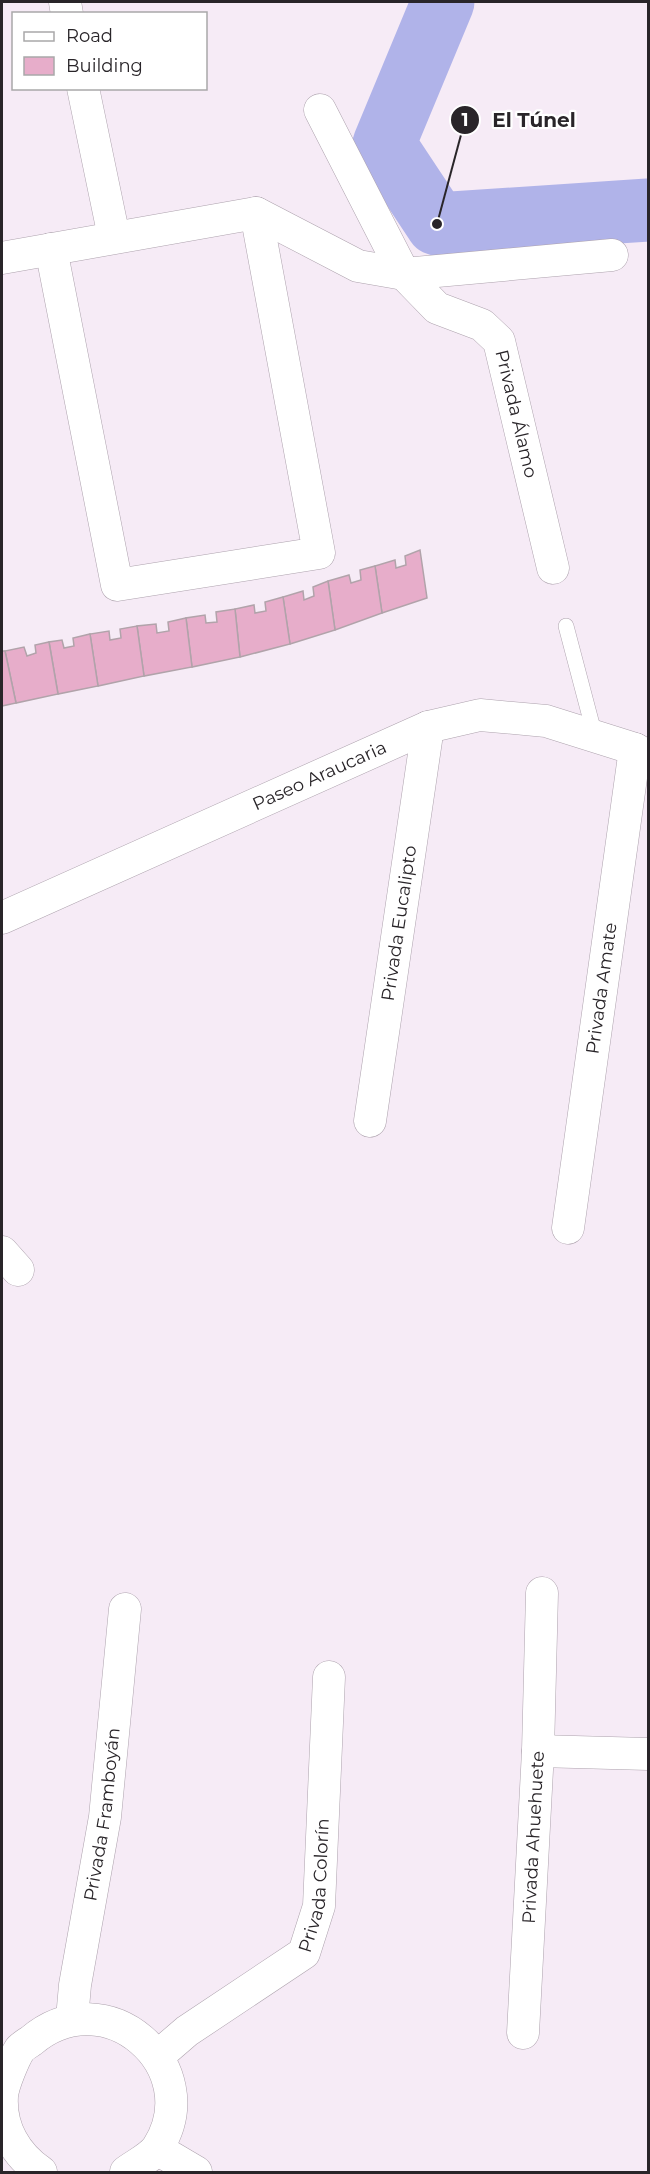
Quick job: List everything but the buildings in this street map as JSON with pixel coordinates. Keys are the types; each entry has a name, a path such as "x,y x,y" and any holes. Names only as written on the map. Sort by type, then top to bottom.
{"street":[{"path":"83,90 114,237"},
{"name":"Privada Álamo","path":"320,110 404,274 437,308 482,325 499,341 553,568"},
{"path":"51,249 117,585 319,553 256,213"},
{"path":"2,258 256,213 358,266 404,274 612,255"},
{"name":"Paseo Araucaria","path":"2,918 428,727 480,715 546,721 642,753"},
{"name":"Privada Eucalipto","path":"370,1121 428,727"},
{"name":"Privada Amate","path":"568,1228 642,753"},
{"path":"538,1751 542,1593"},
{"name":"Privada Framboyán","path":"72,2019 75,1984 105,1817 125,1609"},
{"name":"Privada Colorín","path":"158,2056 187,2031 304,1953 319,1906 328,1677"},
{"name":"Privada Ahuehuete","path":"523,2033 538,1751 648,1754"},
{"path":"41,2172 27,2162 15,2148 6,2126 2,2088 20,2049 44,2030 72,2019 105,2020 135,2033 158,2056 170,2086 170,2119 157,2149 126,2172"},
{"path":"157,2149 195,2172"}],"lane":[{"path":"566,626 595,736"}],"waterway":[{"path":"443,2 384,144 437,224 648,210"}],"place":[{"name":"El Túnel","path":"437,224"}]}
